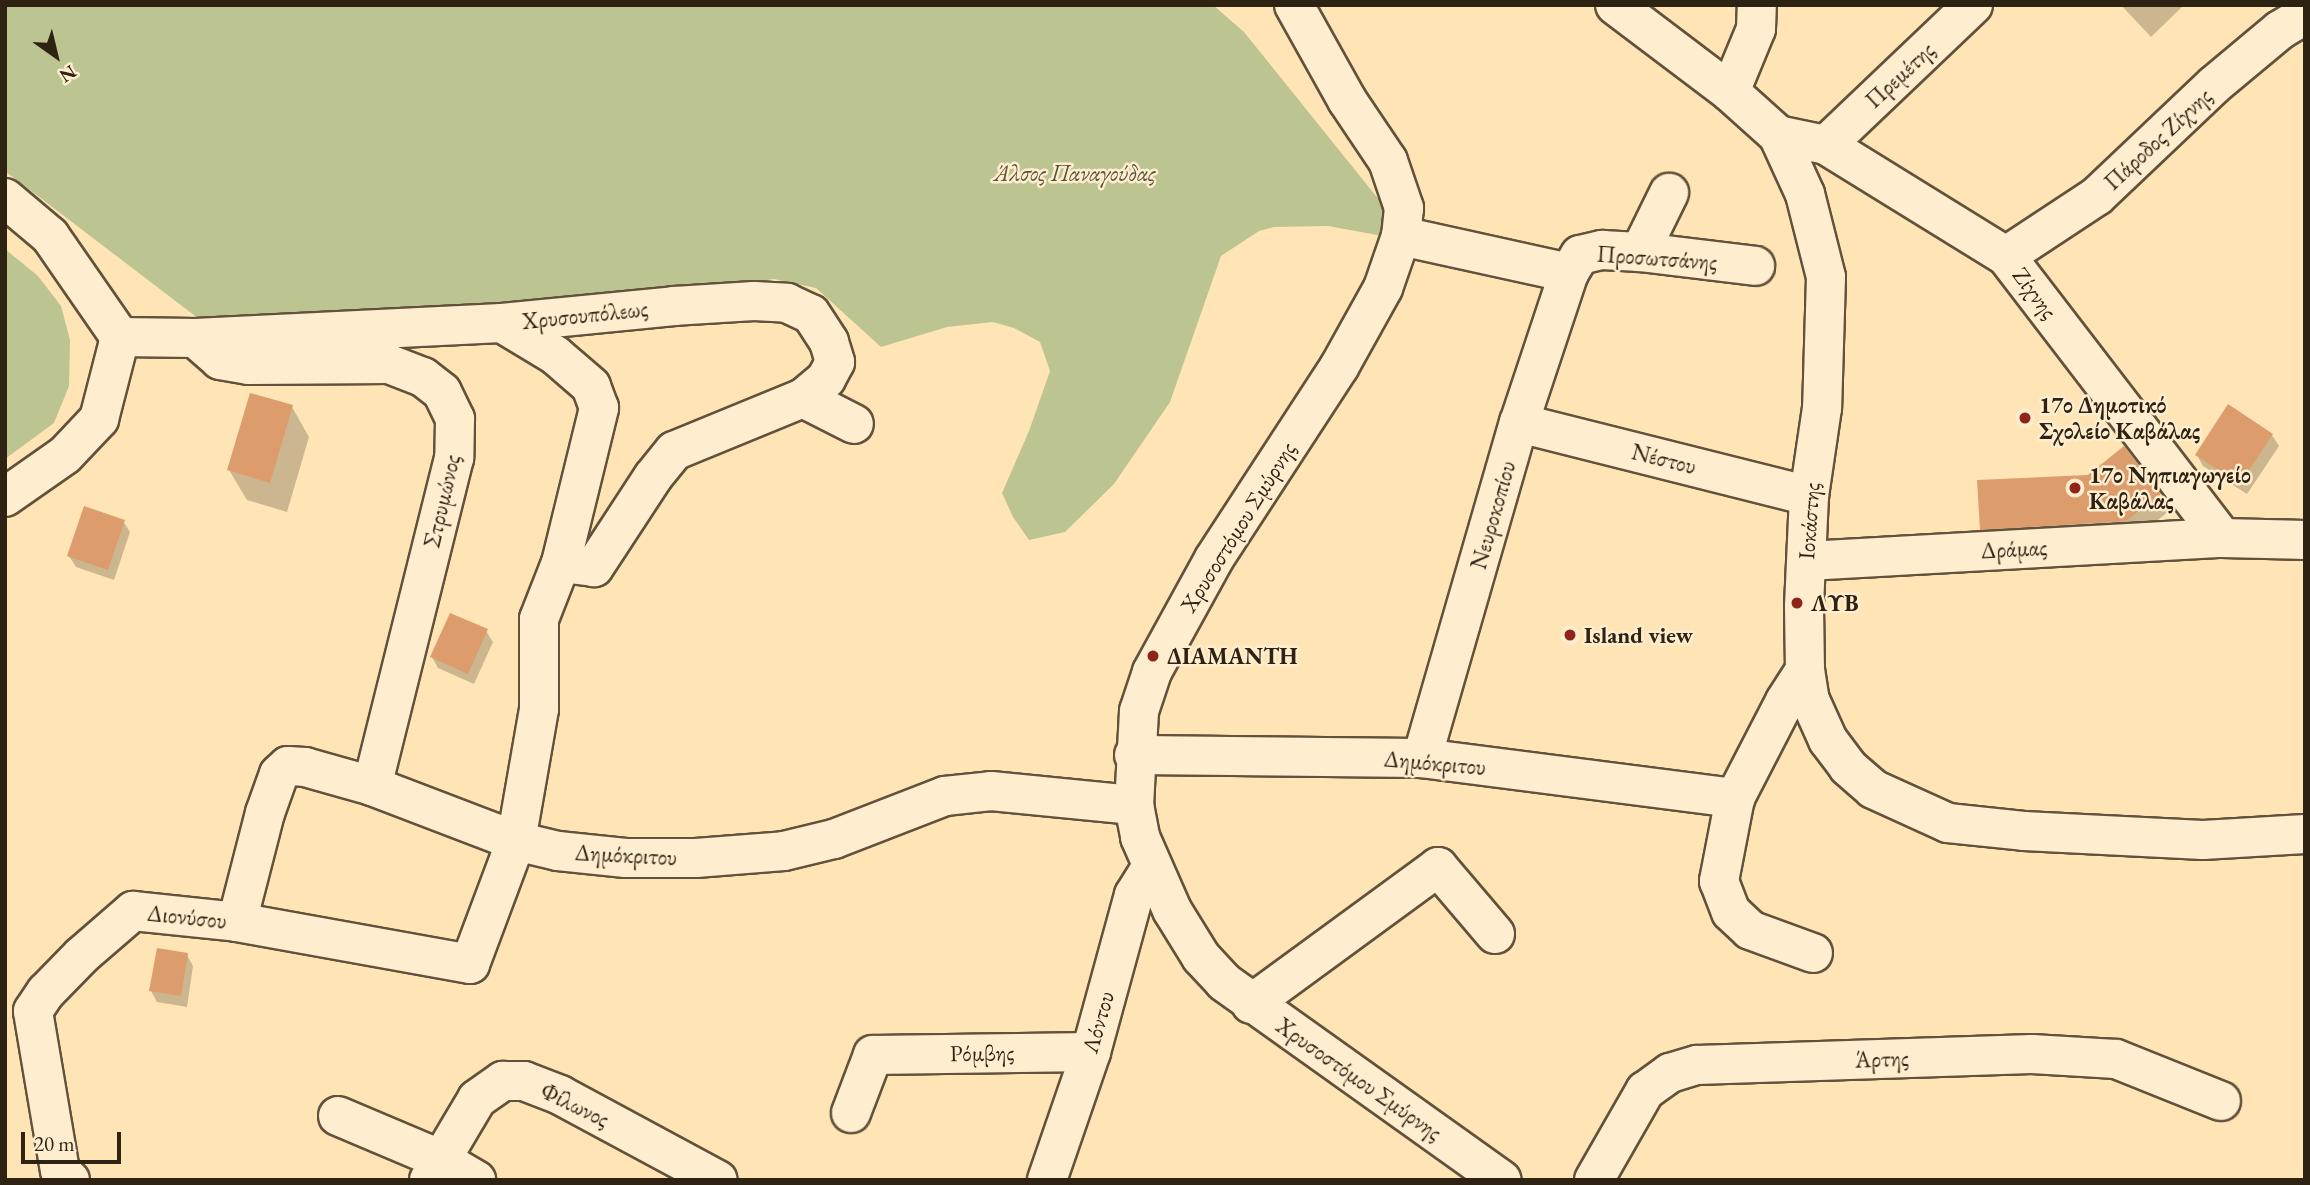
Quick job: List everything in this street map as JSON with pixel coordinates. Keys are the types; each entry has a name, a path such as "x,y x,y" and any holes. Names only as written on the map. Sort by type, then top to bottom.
{"street":[{"name":"Χρυσοστόμου Σμύρνης","path":"1294,5 1347,100 1388,161 1404,208 1401,236 1383,288 1339,368 1214,559 1158,660 1139,711 1134,755 1134,805 1140,836 1172,910 1202,957 1224,982 1502,1180"},
{"name":"Ιοκάστης","path":"1615,5 1730,92 1777,135 1805,194 1826,277 1822,408 1810,496 1805,670 1810,700 1828,740 1848,767 1873,789 1948,823 2024,831 2203,840 2305,834"},
{"path":"1730,92 1756,29 1756,5"},
{"name":"Πρεμέτης","path":"1826,145 1973,5"},
{"name":"Πάροδος Ζίχνης","path":"2006,256 2097,196 2214,85 2280,30 2305,15"},
{"name":"Ζίχνης","path":"1777,135 1826,145 2006,256 2222,538"},
{"path":"1640,253 1669,193"},
{"path":"5,198 50,236 120,337 99,419 65,455 5,497"},
{"path":"1401,236 1569,274"},
{"name":"Προσωτσάνης","path":"1569,274 1580,255 1602,250 1755,266"},
{"name":"Νευροκοπίου","path":"1422,758 1520,423 1569,274"},
{"name":"Χρυσουπόλεως","path":"120,337 195,338 502,323 674,306 787,303 811,314 829,342 835,362 826,379 803,398 719,430 674,451 594,568 561,563"},
{"path":"502,323 555,355 591,386 599,408 561,563 539,619 539,709 516,841"},
{"name":"Στρυμώνος","path":"195,338 220,360 248,365 388,364 423,377 442,392 455,419 454,458 372,786"},
{"path":"803,398 854,425"},
{"name":"Νέστου","path":"1520,423 1810,496"},
{"name":"Δράμας","path":"1807,561 2222,538 2305,540"},
{"path":"1805,670 1785,701 1735,798 1719,881 1731,912 1750,930 1814,953"},
{"name":"Δημόκριτου","path":"1134,755 1422,758 1735,798"},
{"name":"Δημόκριτου","path":"237,922 265,813 279,774 288,766 305,767 372,786 516,841 558,851 625,858 696,858 784,851 834,839 945,796 991,791 1134,805"},
{"name":"Διονύσου","path":"70,1180 60,1171 33,1011 46,992 80,956 133,911 237,922 470,964 516,841"},
{"name":"Λόντου","path":"1047,1180 1091,1052 1134,895 1152,866"},
{"path":"1251,1003 1438,867 1495,934"},
{"name":"Ρόμβης","path":"851,1113 873,1055 1091,1052"},
{"name":"Άρτης","path":"1594,1180 1646,1091 1670,1073 1696,1065 2032,1054 2116,1059 2221,1101"},
{"name":"Φίλωνος","path":"435,1169 477,1099 503,1082 524,1081 560,1095 718,1180"},
{"path":"338,1116 435,1169 476,1180"}],"green space":[{"name":"Άλσος Παναγούδας","path":"5,5 1213,5 1244,32 1384,206 1383,236 1328,226 1274,227 1259,231 1221,256 1170,402 1114,484 1065,532 1029,540 1013,517 1002,493 1029,431 1050,371 1040,342 1014,328 993,322 947,327 881,347 816,288 774,279 628,296 207,325 5,171"},
{"path":"5,249 38,276 61,306 70,340 69,386 54,423 5,459"}],"building":[{"path":"250,393 293,405 270,483 227,470"},
{"path":"2228,404 2273,434 2240,484 2195,455"},
{"path":"2124,446 2161,494 2126,521 1980,530 1977,480 2088,475"},
{"path":"84,506 125,520 108,570 67,556"},
{"path":"450,613 488,629 468,674 430,657"},
{"path":"157,948 188,953 181,996 149,991"}],"place":[{"name":"17ο Δημοτικό Σχολείο Καβάλας","path":"2025,418"},
{"name":"17ο Νηπιαγωγείο Καβάλας","path":"2075,488"},
{"name":"ΛΥΒ","path":"1797,603"},
{"name":"Island view","path":"1570,635"},
{"name":"ΔΙΑΜΑΝΤΗ","path":"1153,656"}]}
